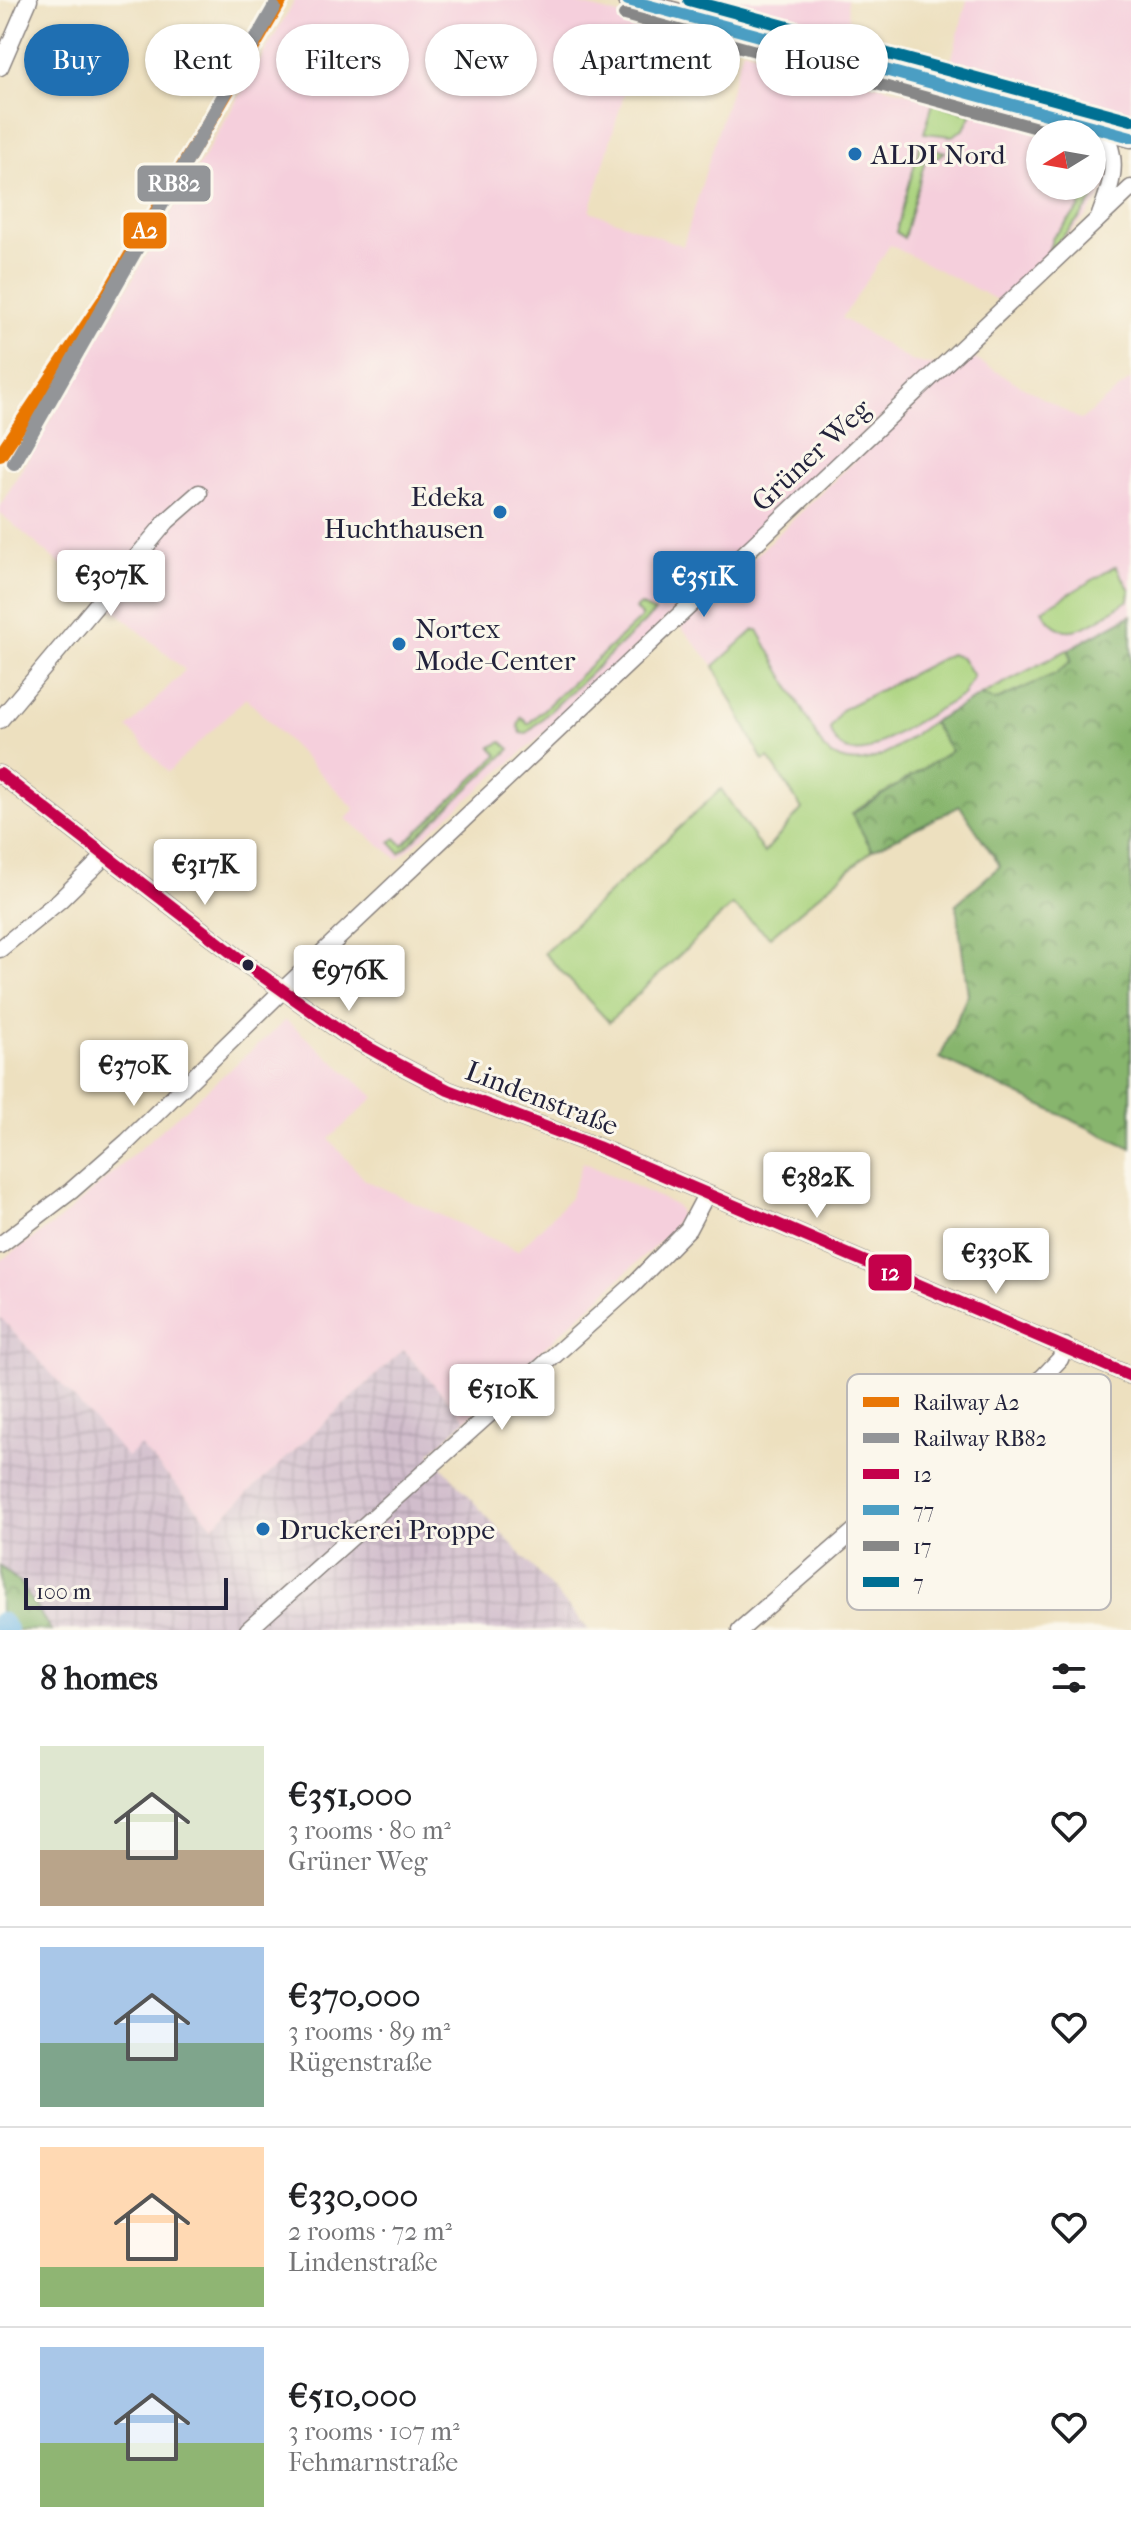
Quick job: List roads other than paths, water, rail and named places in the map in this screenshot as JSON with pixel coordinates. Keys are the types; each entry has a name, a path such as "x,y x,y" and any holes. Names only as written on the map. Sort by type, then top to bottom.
{"main road":[{"path":"628,0 1071,120"},
{"path":"1106,130 1131,137"}],"street":[{"path":"0,67 29,0"},
{"path":"1106,136 1115,159 1106,198"},
{"name":"Grüner Weg","path":"0,1245 71,1191 127,1142 283,990 1131,188"},
{"path":"1098,220 1105,200"},
{"path":"0,720 167,521 199,493"},
{"name":"Lindenstraße","path":"0,774 104,857 344,1034 448,1090 598,1147 1131,1376"},
{"path":"0,949 60,900 104,857"},
{"path":"248,1630 633,1285 688,1229 706,1195"},
{"path":"1046,1374 1060,1359 1065,1346"},
{"path":"740,1630 847,1537"}],"waterway":[{"path":"0,1624 5,1630"}],"rail line":[{"name":"A2","path":"0,455 106,297 281,0"},
{"name":"RB82","path":"14,463 274,8"}],"place":[{"name":"ALDI Nord","path":"855,154"},
{"name":"Edeka Huchthausen","path":"500,512"},
{"name":"Nortex Mode-Center","path":"399,644"},
{"name":"Druckerei Proppe","path":"263,1529"}]}
